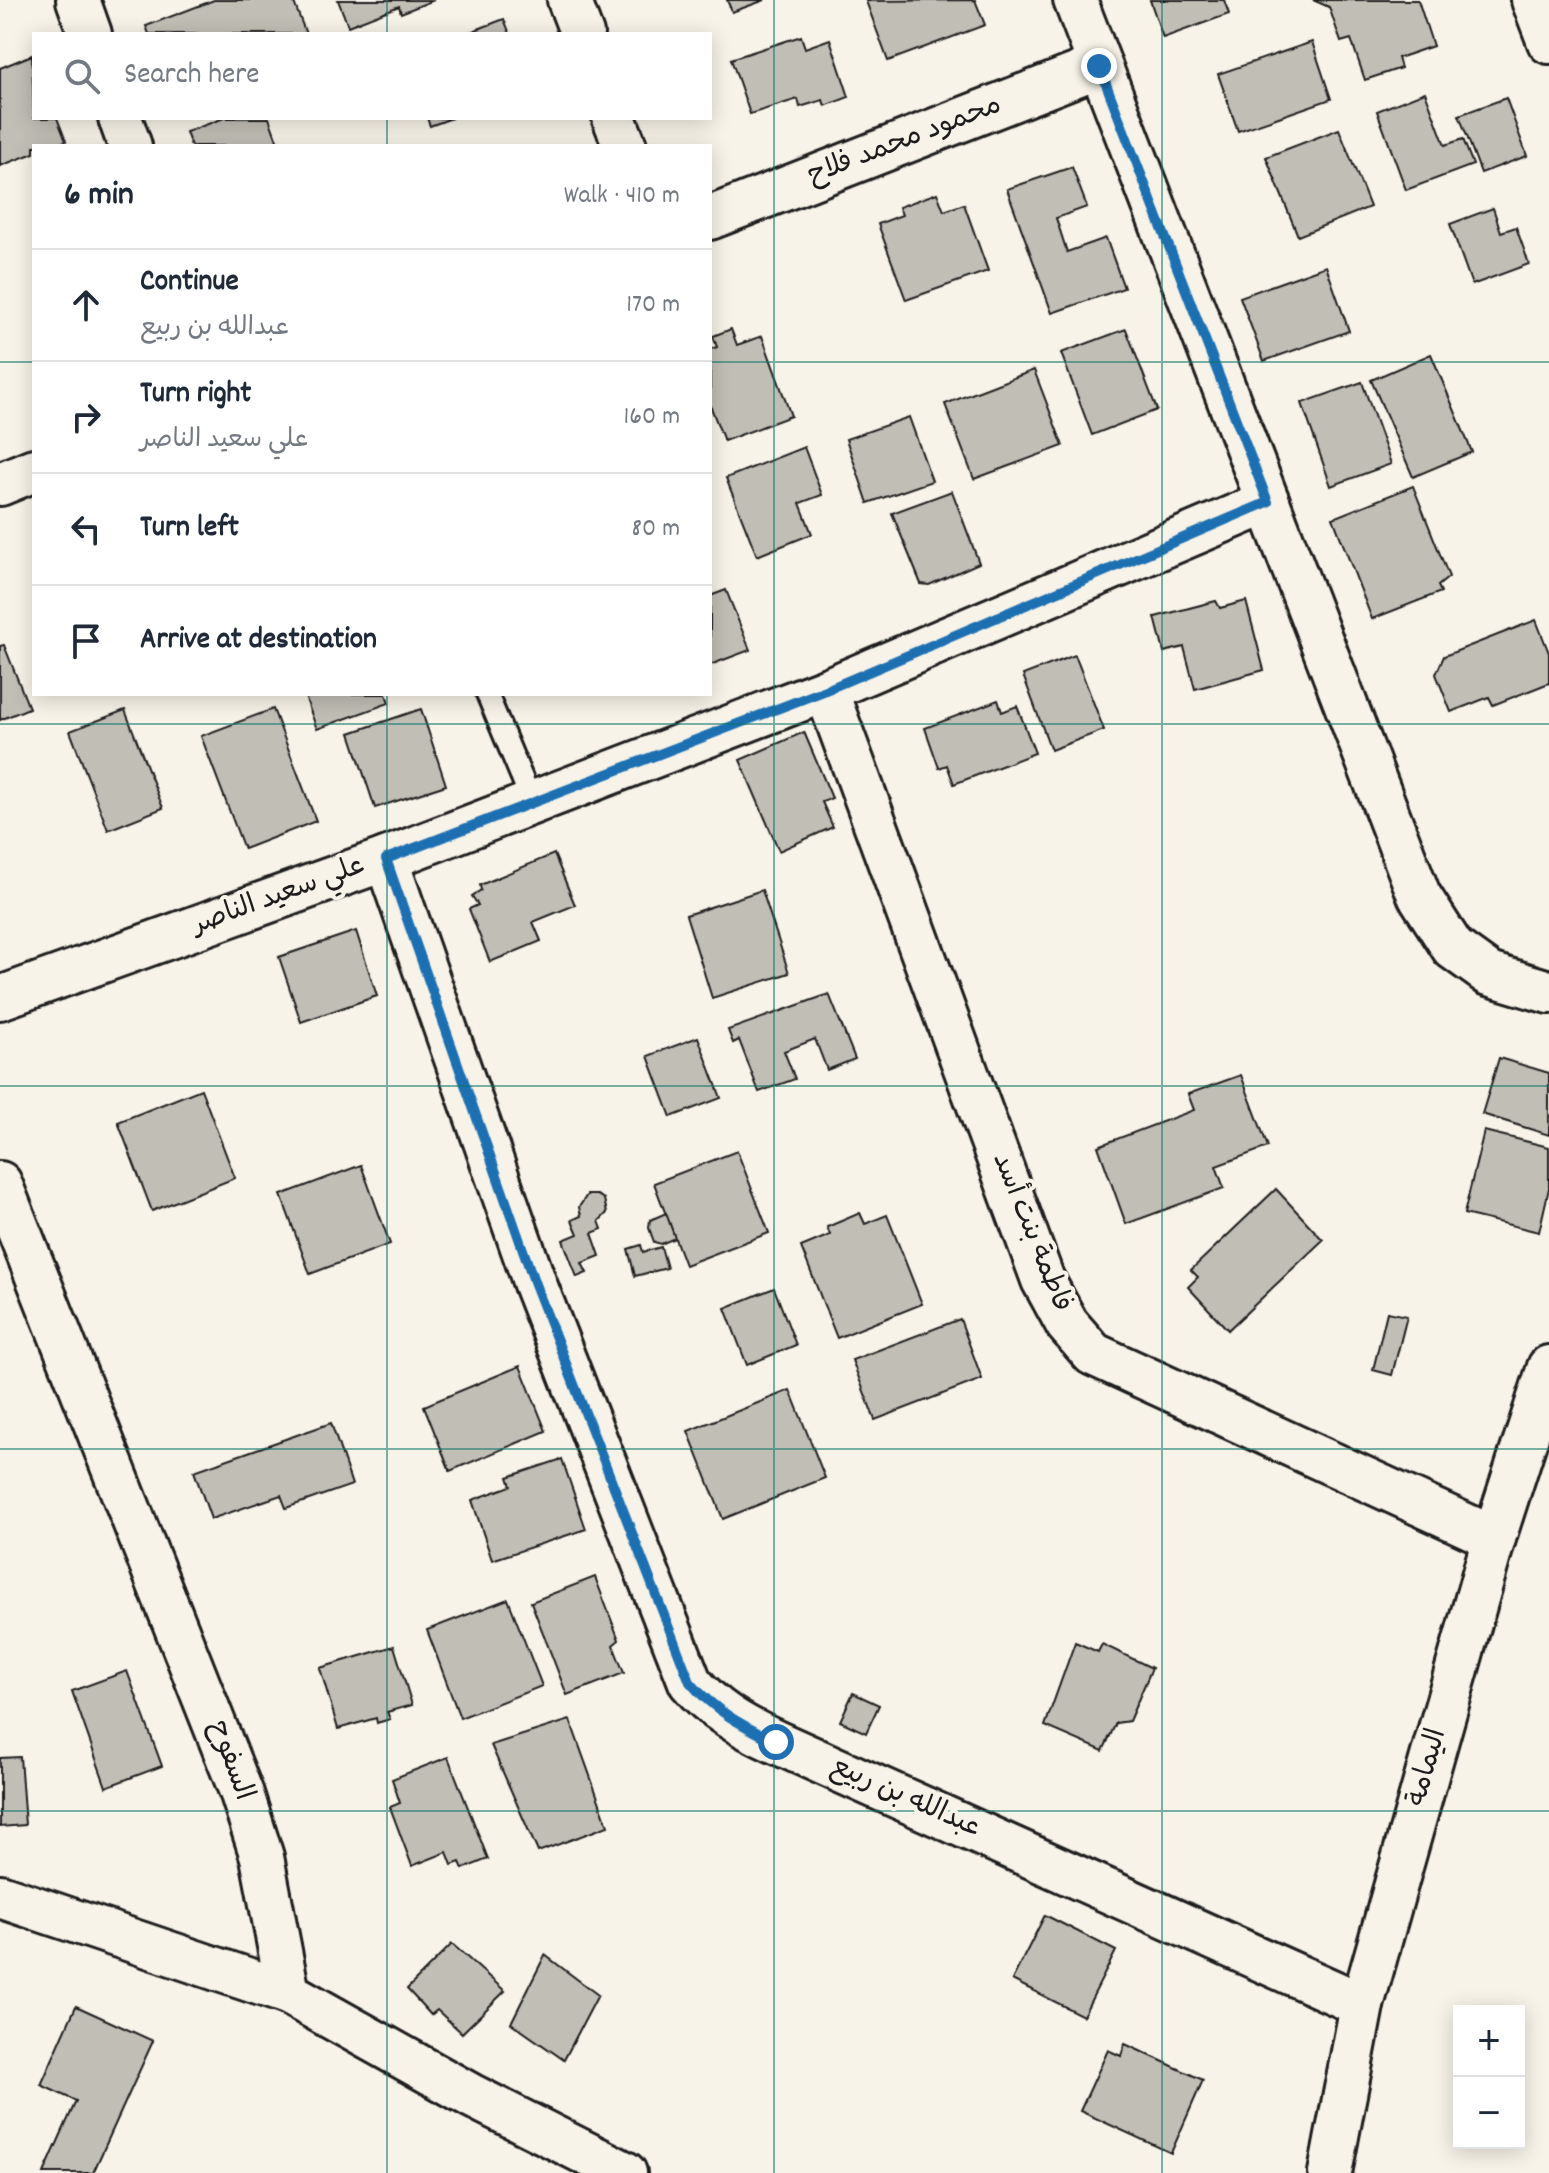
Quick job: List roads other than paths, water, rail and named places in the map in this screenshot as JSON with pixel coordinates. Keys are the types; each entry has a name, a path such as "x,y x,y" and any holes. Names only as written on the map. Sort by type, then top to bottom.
{"street":[{"path":"78,0 89,32"},
{"path":"569,0 581,32"},
{"path":"1075,0 1419,895 1453,948 1489,974 1549,992"},
{"path":"1533,0 1549,42"},
{"name":"محمود محمد فلاح","path":"712,217 1099,66"},
{"path":"121,120 129,144"},
{"path":"615,120 624,144"},
{"path":"0,484 32,471"},
{"name":"علي سعيد الناصر","path":"0,998 386,859 826,690 1268,502"},
{"name":"فاطمة بنت أسد","path":"826,690 1043,1280 1067,1324 1093,1354 1494,1538"},
{"name":"عبدالله بن ربيع","path":"386,859 535,1284 690,1682 705,1700 742,1726 776,1742 1362,2005"},
{"name":"السفوح","path":"0,1183 242,1794 262,1857 288,1993"},
{"name":"اليمامة","path":"1330,2173 1362,2005 1494,1538 1549,1367"},
{"path":"0,1896 288,1993 472,2096 625,2173"}],"lane":[{"path":"488,696 532,802"}]}
